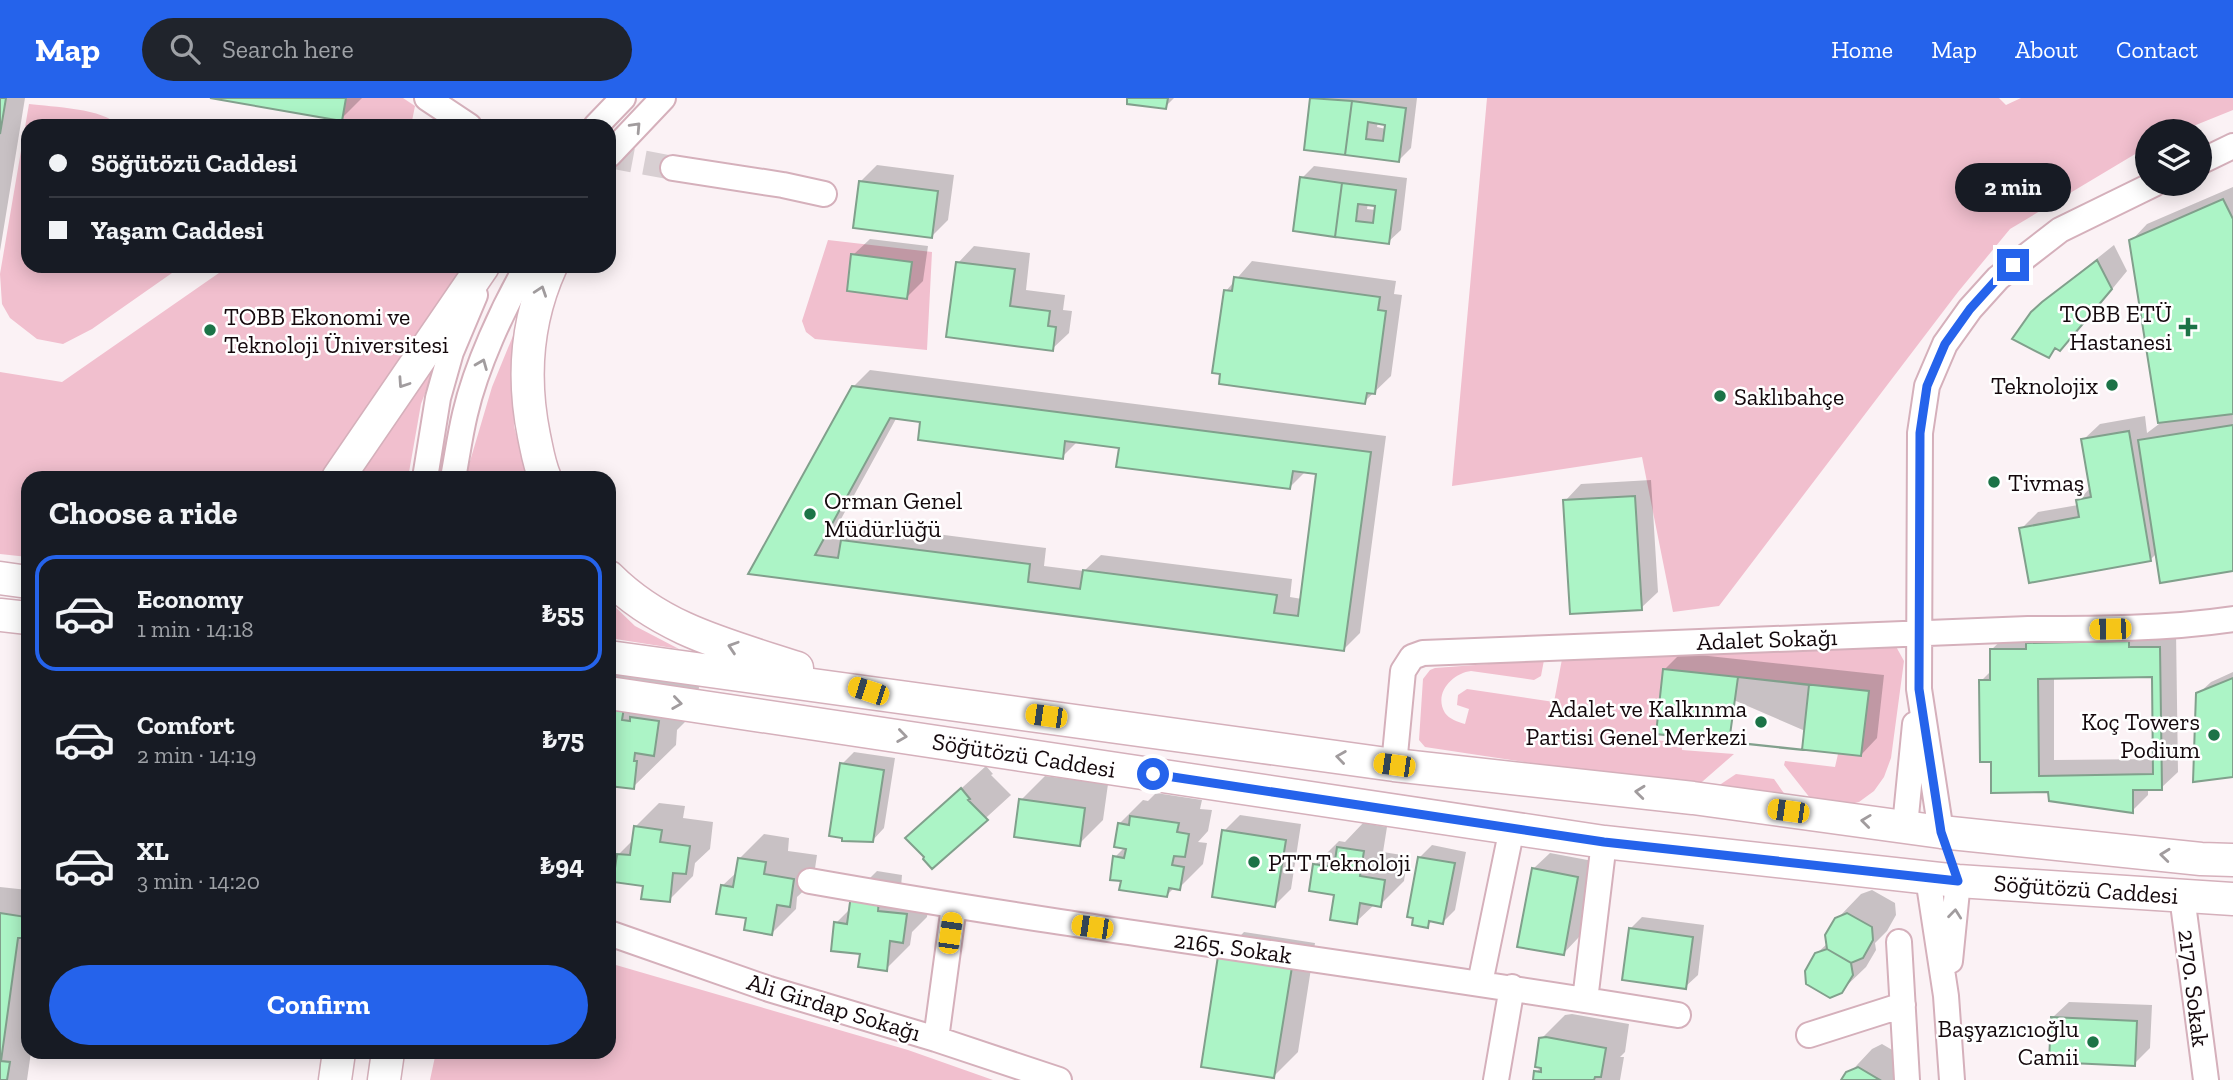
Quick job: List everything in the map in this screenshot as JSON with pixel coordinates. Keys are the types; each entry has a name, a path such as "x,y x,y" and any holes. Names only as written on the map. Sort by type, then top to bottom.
{"main road":[{"path":"343,471 481,273"},
{"path":"543,471 526,383 534,310 548,273"},
{"path":"616,583 644,608 681,629 868,691"},
{"path":"0,615 21,617"},
{"name":"Söğütözü Caddesi","path":"616,658 1394,765 1693,798 1941,832 2233,860"},
{"name":"Söğütözü Caddesi","path":"616,694 1604,842 1943,879 2233,899"},
{"path":"1905,827 1943,879"},
{"path":"1941,832 1943,879"},
{"path":"335,1080 338,1059"},
{"path":"365,1080 368,1059"},
{"path":"384,1080 387,1059"}],"street":[{"path":"427,98 459,119"},
{"path":"604,119 623,98"},
{"path":"616,148 663,98"},
{"path":"2212,156 2233,146"},
{"path":"673,168 824,194"},
{"path":"1905,827 1919,689 1920,433 1927,386 1945,344 1970,309 1998,278 2060,230 2135,193"},
{"path":"426,471 438,398 451,352 483,273"},
{"path":"454,471 465,413 477,377 523,273"},
{"name":"Adalet Sokağı","path":"1394,765 1403,671 1417,655 1544,647 2122,628 2233,619"},
{"path":"1919,689 1941,832"},
{"path":"1480,983 1512,828"},
{"path":"1585,1000 1604,842"},
{"path":"1943,879 1946,996 1952,1080"},
{"name":"2165. Sokak","path":"810,881 954,906 1480,983 1678,1015"},
{"name":"2170. Sokak","path":"2182,896 2206,1080"},
{"path":"936,1039 954,906"},
{"name":"Ali Girdap Sokağı","path":"616,935 769,989 936,1039 1059,1080"},
{"path":"1899,942 1907,1080"},
{"path":"1496,1080 1512,988"},
{"path":"1809,1035 1903,1005"}],"shaded area":[{"path":"346,98 403,98 415,106 412,119 342,119"},
{"path":"1487,98 1999,98 2006,105 2021,98 2233,98 2233,110 2211,119 2135,119 2135,154 2010,229 1958,292 1719,606 1673,612 1642,457 1452,486"},
{"path":"29,104 90,112 110,119 26,119"},
{"path":"21,151 21,273 172,273 92,329 63,344 37,339 10,318 2,304 0,274"},
{"path":"828,240 932,252 927,350 815,339 806,332 802,321"},
{"name":"TOBB Ekonomi ve Teknoloji Üniversitesi","path":"219,273 457,273 382,390 324,471 21,471 21,556 0,554 0,372 62,382"},
{"path":"517,326 513,368 514,426 525,471 467,471 492,387"},
{"path":"442,348 421,404 409,471 360,471"},
{"path":"616,608 635,626 679,649 616,639"},
{"path":"1893,641 1904,661 1891,758 1884,777 1874,791 1859,802 1846,805 1814,803 1784,765 1785,761 1835,767 1838,754 1861,756 1868,691 1663,669 1655,740 1682,743 1682,750 1734,754 1695,788 1425,747 1419,740 1423,679 1435,668 1544,660 1541,676 1534,680 1471,671 1452,680 1443,691 1442,706 1449,717 1465,724 1469,709 1457,705 1458,695 1467,689 1554,702 1562,659"},
{"path":"1736,774 1774,779 1788,799 1712,790"},
{"path":"616,965 908,1050 993,1080 430,1080 434,1059 616,1059"}],"building":[{"path":"0,98 6,98 0,134"},
{"path":"210,98 346,98 342,119"},
{"path":"1127,98 1168,98 1166,109 1127,104"},
{"path":"1310,98 1352,101 1345,155 1304,150"},
{"path":"1352,101 1406,108 1399,162 1345,155","holes":["1368,122 1385,125 1383,141 1366,139"]},
{"path":"1300,177 1342,183 1335,237 1293,231"},
{"path":"859,181 938,191 932,238 853,228"},
{"path":"1342,183 1396,190 1389,244 1335,237","holes":["1358,204 1375,206 1373,223 1356,221"]},
{"name":"TOBB ETÜ Hastanesi","path":"2223,199 2233,219 2233,414 2158,423 2129,240"},
{"path":"851,254 912,262 907,299 847,291"},
{"path":"2097,260 2112,289 2060,351 2055,348 2049,358 2012,339 2031,312"},
{"path":"956,262 1015,269 1010,306 1050,311 1048,326 1056,327 1053,351 946,337"},
{"path":"1234,277 1380,297 1378,310 1386,311 1375,394 1367,393 1365,404 1219,384 1220,374 1212,373 1224,290 1232,291"},
{"name":"Orman Genel Müdürlüğü","path":"852,386 1371,452 1344,651 748,574","holes":["890,418 920,422 918,440 1063,459 1065,441 1119,448 1116,467 1290,489 1293,471 1316,474 1298,616 1274,613 1277,595 1083,570 1080,589 1028,582 1030,564 841,540 838,558 815,555"]},
{"path":"2233,425 2233,571 2160,583 2138,440"},
{"path":"2129,431 2151,561 2029,583 2019,528 2079,517 2076,500 2091,497 2081,439"},
{"path":"1635,496 1642,610 1570,614 1563,500"},
{"path":"2129,641 2129,647 2160,647 2162,790 2133,790 2133,813 2049,801 2048,792 1991,793 1991,762 1980,762 1979,680 1990,680 1990,649 2026,649 2026,643","holes":["2152,677 2153,774 2039,776 2038,679"]},
{"name":"Adalet ve Kalkınma Partisi Genel Merkezi","path":"1663,669 1869,691 1861,756 1656,734"},
{"path":"1738,677 1809,685 1802,750 1729,742"},
{"name":"Koç Towers Podium","path":"2233,678 2233,777 2193,782 2196,693"},
{"path":"616,700 625,701 622,720 630,721 630,717 659,721 654,756 635,753 634,761 637,761 634,789 616,787"},
{"path":"840,763 884,770 873,842 842,841 842,838 829,836"},
{"path":"961,788 970,799 968,800 988,820 932,869 905,838"},
{"path":"1019,799 1085,808 1080,846 1014,837"},
{"path":"1130,816 1179,823 1177,832 1189,834 1185,857 1174,856 1172,865 1184,867 1180,890 1169,888 1167,897 1119,890 1121,881 1110,880 1113,856 1124,858 1126,849 1114,847 1118,823 1129,825"},
{"path":"634,826 662,830 660,842 690,846 686,874 673,873 670,902 641,899 643,886 616,882 617,854 630,855"},
{"path":"1222,830 1286,840 1275,907 1212,897"},
{"path":"1337,847 1364,851 1360,876 1385,880 1381,907 1360,903 1357,924 1330,920 1334,895 1309,891 1313,864 1334,867"},
{"path":"1418,857 1455,863 1443,924 1429,921 1428,928 1412,925 1413,918 1407,917"},
{"path":"738,858 766,862 764,874 794,879 790,907 777,905 772,935 744,930 746,918 716,914 721,885 733,887"},
{"path":"1532,868 1578,877 1564,955 1517,947"},
{"path":"851,895 879,898 878,911 907,914 903,943 890,941 887,971 858,967 860,954 831,951 834,922 847,924"},
{"path":"0,913 21,916 21,938 18,938 1,1061 10,1062 7,1080 0,1080"},
{"path":"1847,913 1872,927 1873,940 1863,958 1851,963 1827,949 1825,935 1835,918"},
{"path":"1629,928 1693,937 1686,989 1622,980"},
{"path":"1827,949 1851,963 1853,975 1842,993 1830,998 1806,984 1805,971 1815,953"},
{"path":"1218,956 1292,967 1274,1078 1201,1067"},
{"name":"Başyazıcıoğlu Camii","path":"2051,1017 2137,1021 2135,1066 2049,1062"},
{"path":"1539,1038 1606,1048 1601,1077 1595,1077 1594,1080 1533,1080 1534,1071 1541,1072 1541,1068 1535,1067"},
{"path":"1858,1067 1880,1080 1841,1080 1846,1072"}],"tunnel":[{"path":"616,157 673,168"}],"place":[{"name":"TOBB ETÜ Hastanesi","path":"2188,327"},
{"name":"TOBB Ekonomi ve Teknoloji Üniversitesi","path":"210,330"},
{"name":"Teknolojix","path":"2112,385"},
{"name":"Saklıbahçe","path":"1720,396"},
{"name":"Tivmaş","path":"1994,482"},
{"name":"Orman Genel Müdürlüğü","path":"810,514"},
{"name":"Adalet ve Kalkınma Partisi Genel Merkezi","path":"1761,722"},
{"name":"Koç Towers Podium","path":"2214,735"},
{"name":"PTT Teknoloji","path":"1254,862"},
{"name":"Başyazıcıoğlu Camii","path":"2093,1042"}],"route":[{"path":"1153,774 1604,842 1958,881 1941,832 1919,689 1920,433 1927,386 1945,344 1970,309 2013,265"}]}
